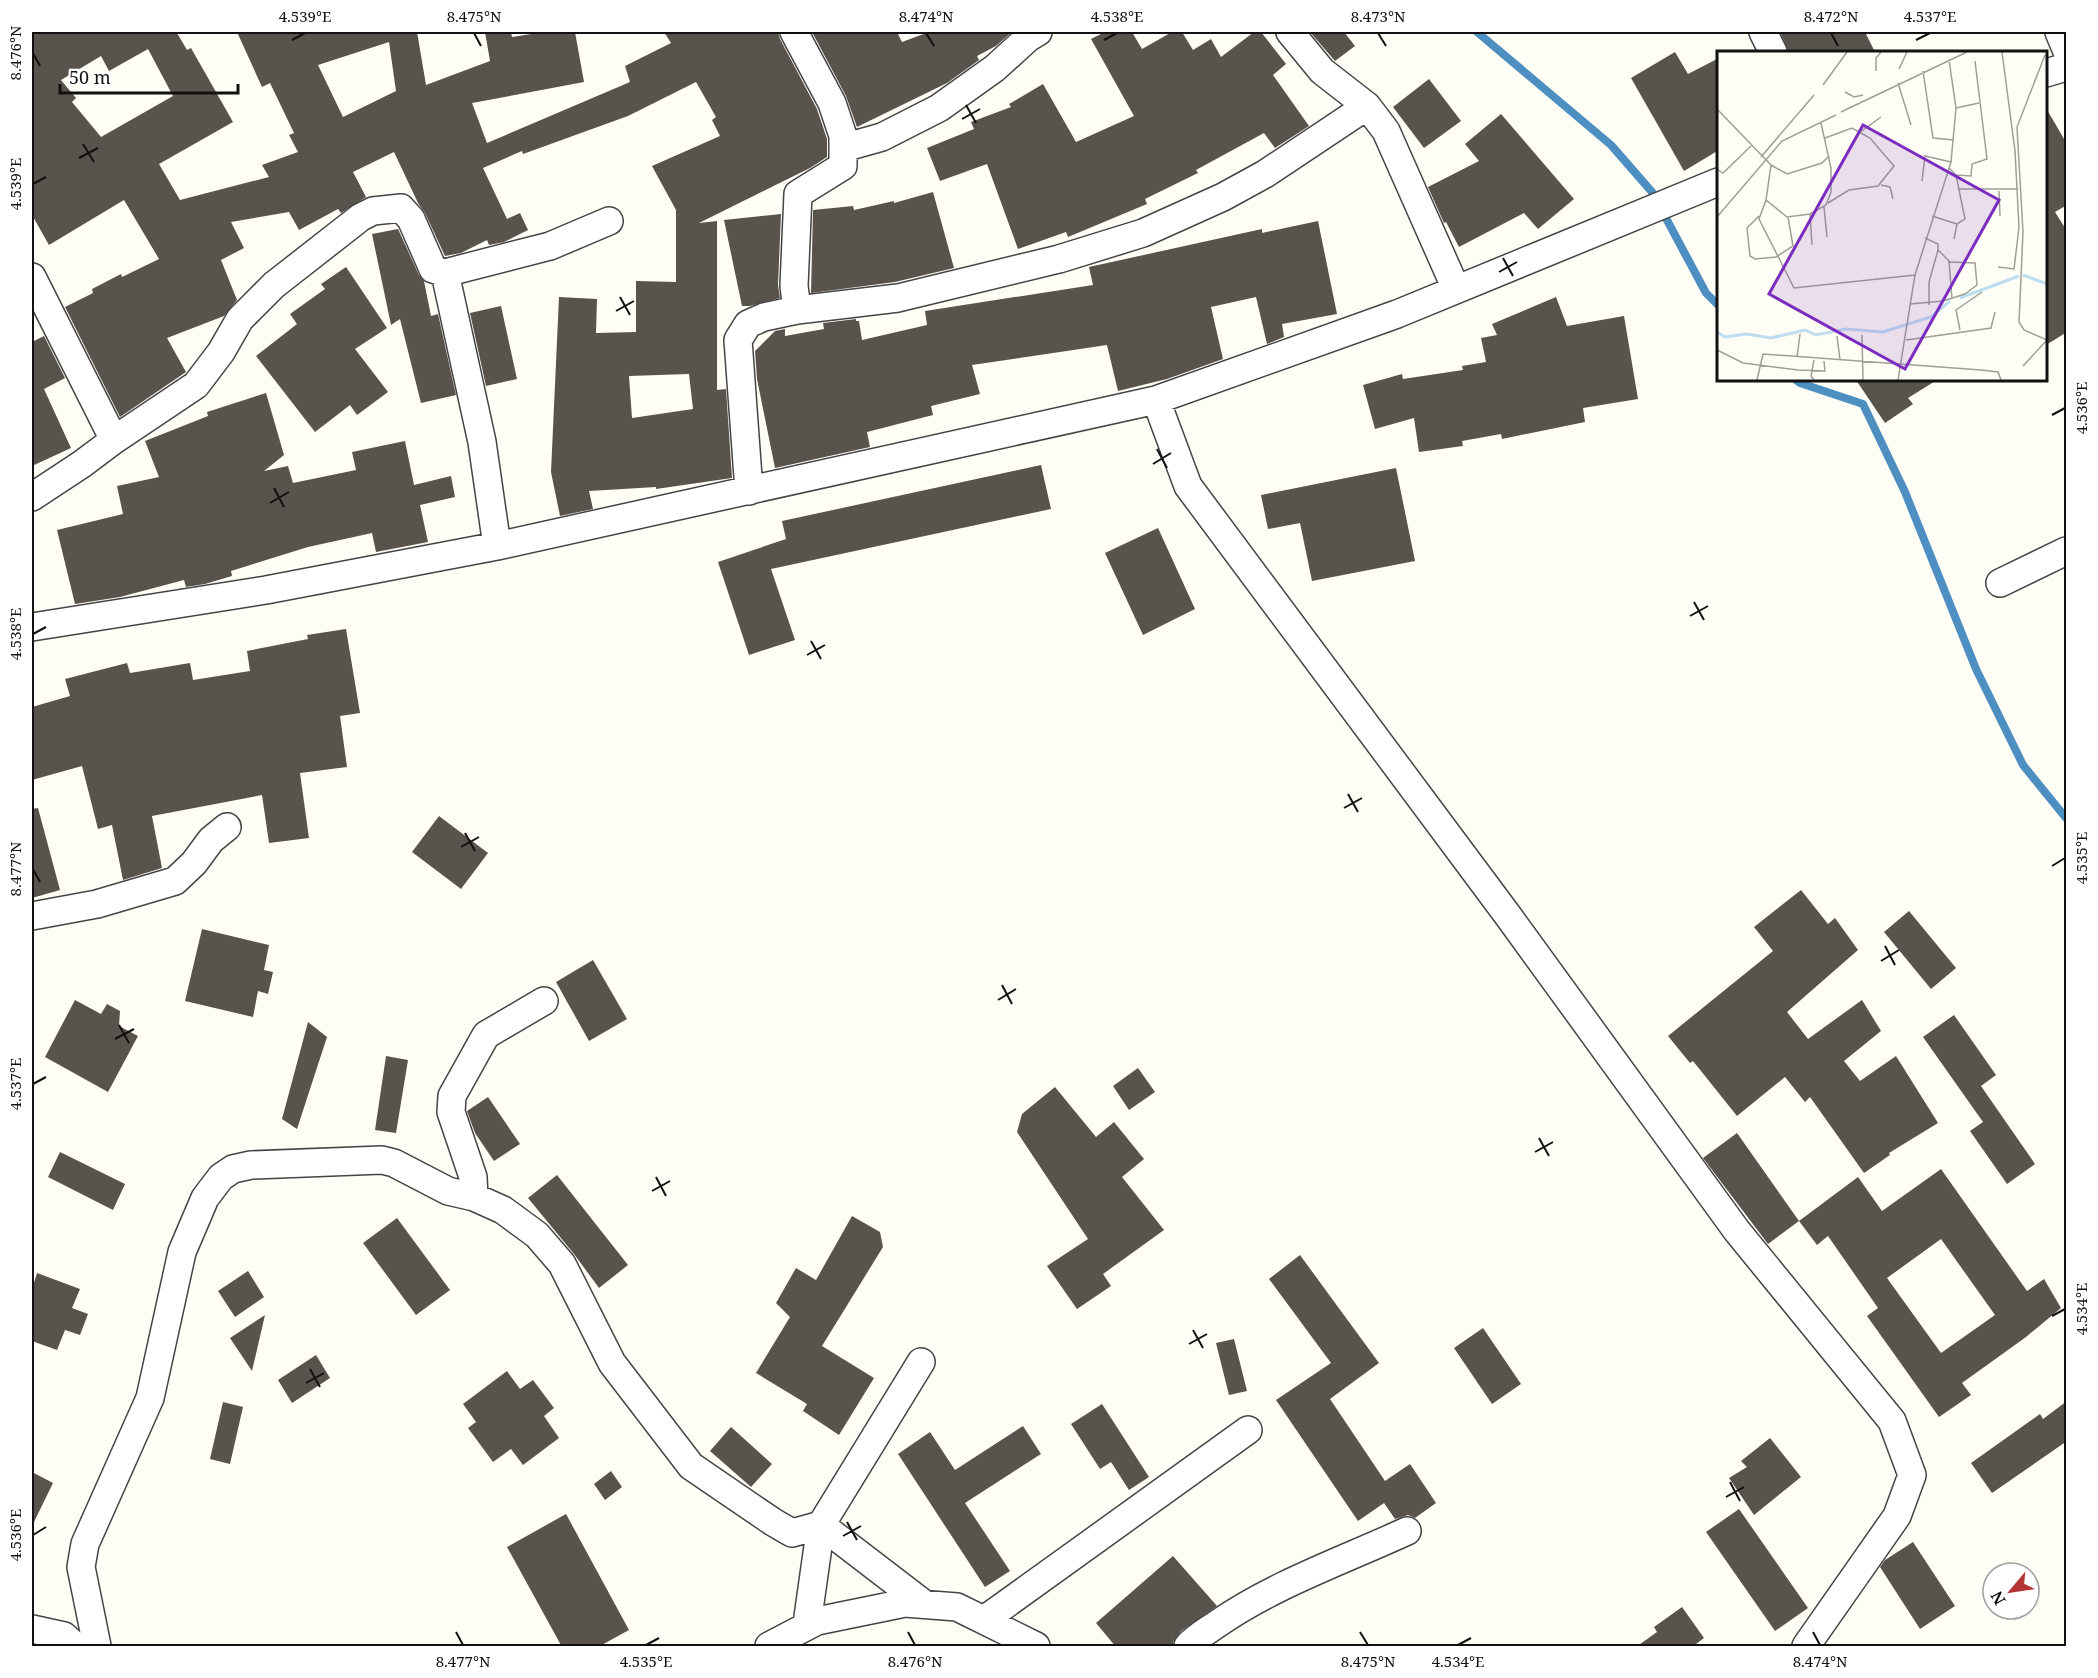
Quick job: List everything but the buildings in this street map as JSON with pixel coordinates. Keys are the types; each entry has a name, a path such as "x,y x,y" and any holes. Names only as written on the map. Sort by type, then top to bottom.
{"street":[{"path":"794,32 832,103 843,136 843,166 798,194 794,268 797,310"},
{"path":"843,148 882,136 939,108 995,68 1028,38 1038,32"},
{"path":"1290,32 1322,71 1367,105 1386,130 1456,290"},
{"path":"1763,32 1772,51"},
{"path":"2059,32 2067,49"},
{"path":"2047,73 2067,67"},
{"path":"749,491 738,340 748,324 764,317 797,310 898,298 1059,259 1143,232 1223,197 1265,174 1367,105"},
{"path":"32,627 266,590 497,546 1156,400 1397,314 1717,183"},
{"path":"32,496 195,385 221,352 240,319 273,285 361,217 373,212 401,208 411,219 434,269 445,273 550,246 609,221"},
{"path":"445,273 482,442 497,546"},
{"path":"32,277 114,440"},
{"path":"1156,400 1188,486 1509,917 1737,1231 1892,1421 1912,1475 1898,1516 1806,1647"},
{"path":"2000,583 2067,551"},
{"path":"32,916 97,904 175,881 194,863 211,840 228,826"},
{"path":"474,1197 473,1177 451,1112 452,1096 486,1035 544,1001"},
{"path":"97,1647 81,1567 85,1544 150,1398 182,1252 205,1198 221,1177 233,1169 251,1165 382,1160 394,1163 448,1191 474,1197 503,1210 537,1235 562,1264 612,1363 691,1466 792,1533 821,1525"},
{"path":"807,1624 821,1525 921,1362"},
{"path":"984,1620 1248,1430"},
{"path":"821,1525 924,1604"},
{"path":"1188,1647 1194,1640 1227,1617 1259,1598 1407,1531"},
{"path":"769,1647 807,1624 905,1603 957,1607 1036,1647"},
{"path":"32,1629 64,1636 75,1647"}],"waterway":[{"path":"1477,32 1611,145 1652,192 1706,293 1717,304"},
{"path":"1797,381 1863,404 1905,492 1976,669 2023,765 2066,818"}]}
